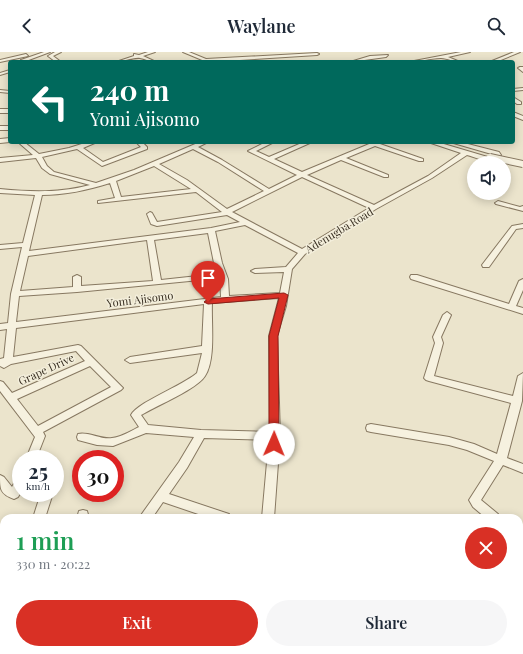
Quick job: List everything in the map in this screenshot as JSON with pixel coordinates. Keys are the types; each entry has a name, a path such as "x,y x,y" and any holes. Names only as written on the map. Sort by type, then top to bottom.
{"street":[{"path":"10,52 34,56"},
{"path":"23,60 48,52"},
{"path":"56,60 50,56 60,52"},
{"path":"130,52 149,60"},
{"path":"125,60 153,52"},
{"path":"181,52 205,60"},
{"path":"185,52 205,60"},
{"path":"254,57 255,52"},
{"path":"422,60 468,52"},
{"path":"501,52 508,55"},
{"path":"496,60 518,52"},
{"path":"225,59 227,53"},
{"path":"216,60 288,53 317,53"},
{"path":"431,53 453,60"},
{"path":"0,61 26,55"},
{"path":"353,60 370,57 387,57"},
{"path":"515,100 519,103"},
{"path":"23,144 38,157 44,167 52,173 96,184"},
{"path":"0,160 38,157 78,148 89,144"},
{"path":"78,148 97,162 105,164 145,148 141,144"},
{"path":"0,191 38,193 65,192 96,184 155,164 200,144"},
{"path":"254,144 259,147"},
{"path":"266,144 251,151 374,208"},
{"path":"269,159 304,144"},
{"path":"150,214 153,223 157,224 227,213 301,175 375,144"},
{"path":"380,144 421,160"},
{"path":"437,144 491,160 495,159 498,154 460,144"},
{"path":"446,144 491,156"},
{"path":"452,144 491,156"},
{"path":"192,147 220,161 268,191"},
{"name":"Adenugba Road","path":"288,269 302,252 374,208 430,177 465,153"},
{"path":"340,158 386,176"},
{"path":"511,160 523,163"},
{"path":"155,164 196,190 227,213 302,252"},
{"path":"112,179 119,199"},
{"path":"100,202 196,190"},
{"path":"0,368 4,361 15,294 38,193"},
{"path":"498,203 521,209 523,208"},
{"path":"0,247 26,249 150,238 211,230 244,223"},
{"path":"486,265 514,227 523,226"},
{"path":"211,230 218,263 224,279 225,299"},
{"path":"150,238 157,282"},
{"path":"255,271 288,269 284,295 273,336 274,436 268,514"},
{"path":"77,277 77,290"},
{"path":"15,294 77,290 207,277"},
{"path":"414,277 523,311"},
{"path":"512,307 523,281"},
{"name":"Yomi Ajisomo","path":"0,327 225,299 284,295"},
{"path":"145,429 136,415 139,411 201,375 205,364 208,302"},
{"path":"447,315 437,337 439,343 430,378 517,401"},
{"path":"4,361 78,348 90,362 118,388 37,431"},
{"path":"130,360 206,349"},
{"name":"Grape Drive","path":"11,398 90,362"},
{"path":"489,514 477,504 475,500 501,459 523,376"},
{"path":"0,384 40,436 35,450"},
{"path":"371,428 448,441 470,447 523,469"},
{"path":"82,437 97,441 113,442 145,429 201,434 274,436"},
{"path":"148,514 183,465 201,434"},
{"path":"0,480 8,491 12,493"},
{"path":"160,496 212,514"},
{"path":"40,514 44,502"}],"route":[{"path":"208,302 225,299 284,295 273,336 274,444"}]}
